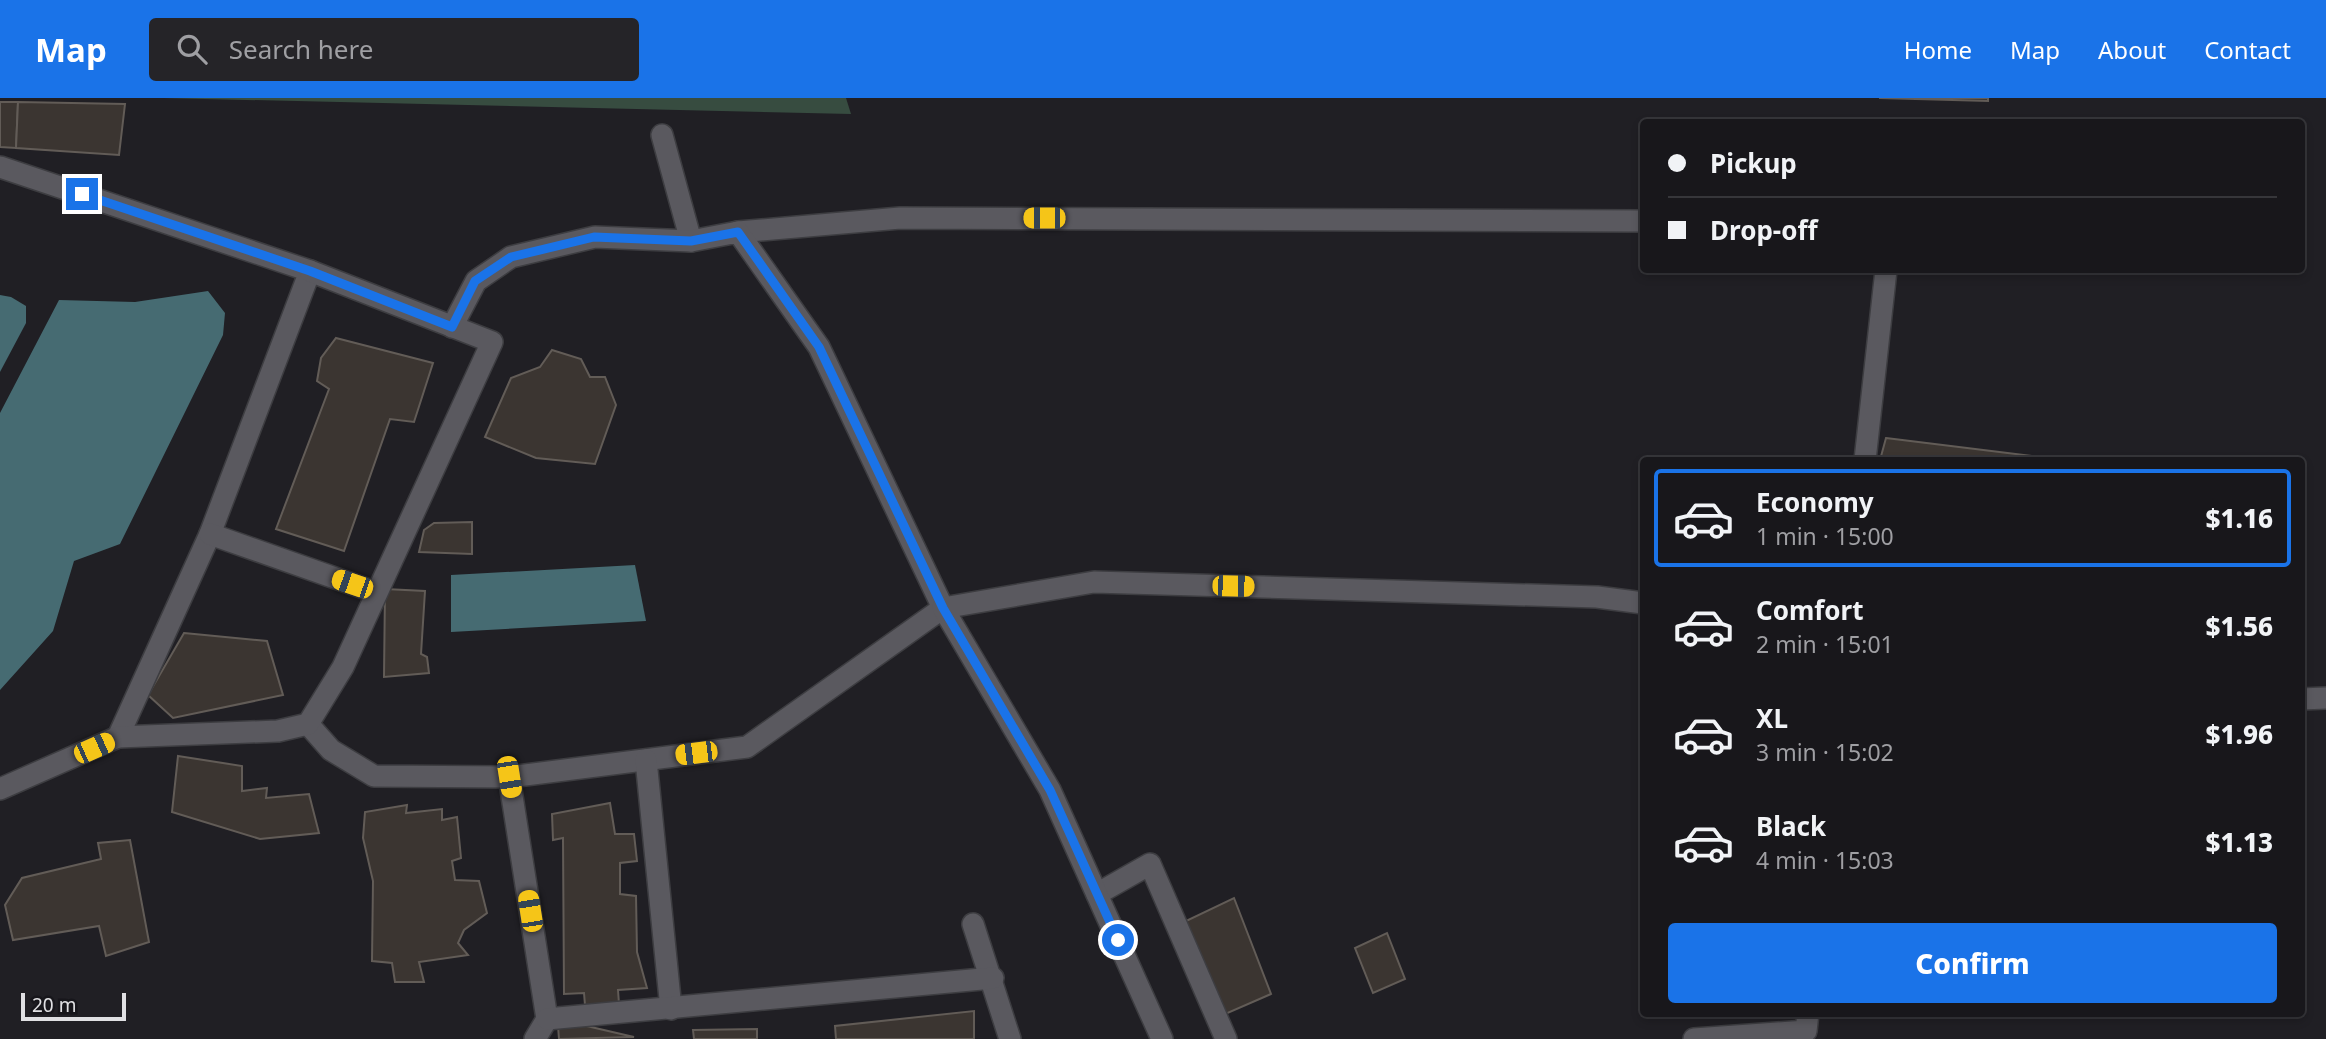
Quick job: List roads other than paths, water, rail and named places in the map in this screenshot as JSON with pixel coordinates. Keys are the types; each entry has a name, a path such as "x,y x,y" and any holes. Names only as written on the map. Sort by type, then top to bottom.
{"lane":[{"path":"662,135 691,241"},
{"path":"0,167 310,271 492,342 375,592 343,667 308,724 278,731 118,737 0,789"},
{"path":"452,327 475,281 511,257 594,237 691,241 738,232 900,218 1640,222"},
{"path":"738,232 819,347 943,608 1050,790 1162,1039"},
{"path":"118,737 210,534 310,271"},
{"path":"1865,457 1886,273"},
{"path":"210,534 375,592"},
{"path":"308,724 331,750 374,776 509,777 747,747 943,608 1094,582 1597,597 1640,603"},
{"path":"2305,699 2326,698"},
{"path":"646,760 671,1009"},
{"path":"509,777 547,1019 535,1039"},
{"path":"1097,894 1150,864 1226,1039"},
{"path":"973,923 993,978 1010,1039"},
{"path":"547,1019 993,978"},
{"path":"1694,1039 1807,1031 1808,1017"}],"water":[{"path":"208,291 225,313 223,335 120,544 74,561 53,631 0,690 0,413 59,300 135,302"},
{"path":"0,295 11,297 26,306 26,323 0,372"},
{"path":"635,565 646,621 451,632 451,575"}]}
